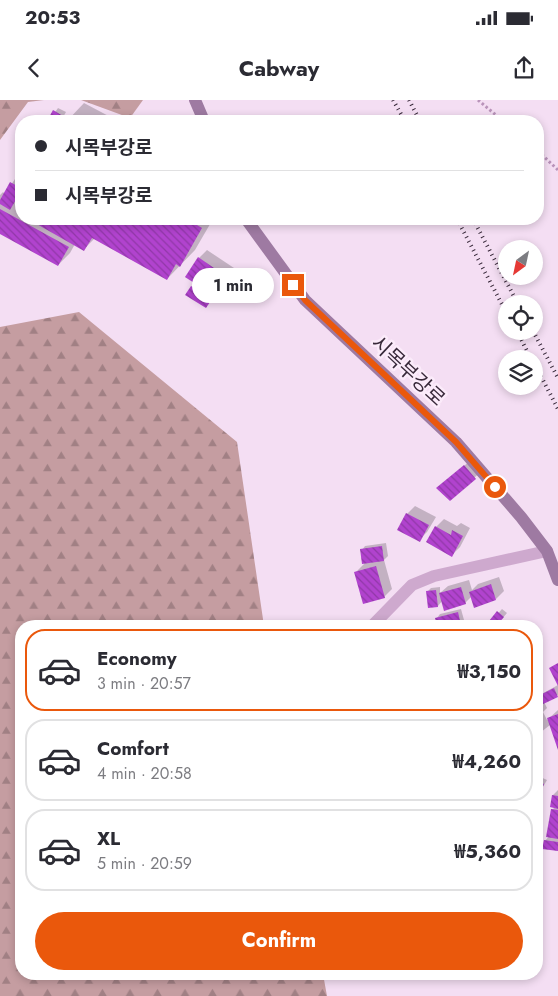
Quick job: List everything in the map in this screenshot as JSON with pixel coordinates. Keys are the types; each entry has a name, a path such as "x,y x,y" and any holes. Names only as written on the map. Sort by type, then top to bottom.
{"main road":[{"path":"194,100 201,115"},
{"name":"시목부강로","path":"250,225 305,300 456,442 521,517 547,551 558,580"}],"street":[{"path":"378,620 412,585 434,576 547,551"}],"path":[{"path":"478,100 496,115"},
{"path":"544,157 558,170"}],"green space":[{"path":"0,100 44,100 28,102 18,115 15,115 15,120 0,140"},
{"path":"81,100 143,100 132,115 122,115"},
{"path":"79,312 237,442 263,620 15,620 15,980 324,980 327,996 0,996 0,327"}],"building":[{"path":"53,110 61,115 50,115"},
{"path":"10,182 15,185 15,201 10,210 0,204 0,200"},
{"path":"0,209 15,217 15,225 29,225 69,247 58,266 0,234"},
{"path":"38,225 197,225 202,228 180,267 176,264 167,280 92,238 84,251"},
{"path":"198,257 230,279 217,298 185,277"},
{"path":"191,286 212,299 206,308 185,295"},
{"path":"464,465 476,479 450,501 436,488"},
{"path":"406,513 429,525 420,542 397,530"},
{"path":"435,526 451,535 452,530 463,536 452,557 426,542"},
{"path":"382,546 384,561 362,564 360,549"},
{"path":"376,566 385,598 363,604 354,572"},
{"path":"491,584 496,600 474,608 469,592"},
{"path":"461,587 466,604 444,611 439,593"},
{"path":"436,590 438,607 428,608 426,591"},
{"path":"497,611 504,617 501,620 490,620"},
{"path":"458,612 460,620 436,620 435,618"},
{"path":"558,663 558,686 549,668"},
{"path":"554,688 558,697 543,704 543,694"},
{"path":"558,714 558,750 547,718"},
{"path":"552,795 558,796 558,809 550,807"},
{"path":"551,809 558,810 558,839 546,837"},
{"path":"544,840 558,842 558,851 543,849"}],"railway":[{"path":"393,100 402,115"},
{"path":"409,100 417,115"},
{"path":"460,225 498,297"},
{"path":"476,225 513,295"},
{"path":"522,340 526,350"},
{"path":"538,340 558,378"},
{"path":"543,380 558,409"}],"route":[{"path":"293,285 305,300 456,442 495,487"}]}
